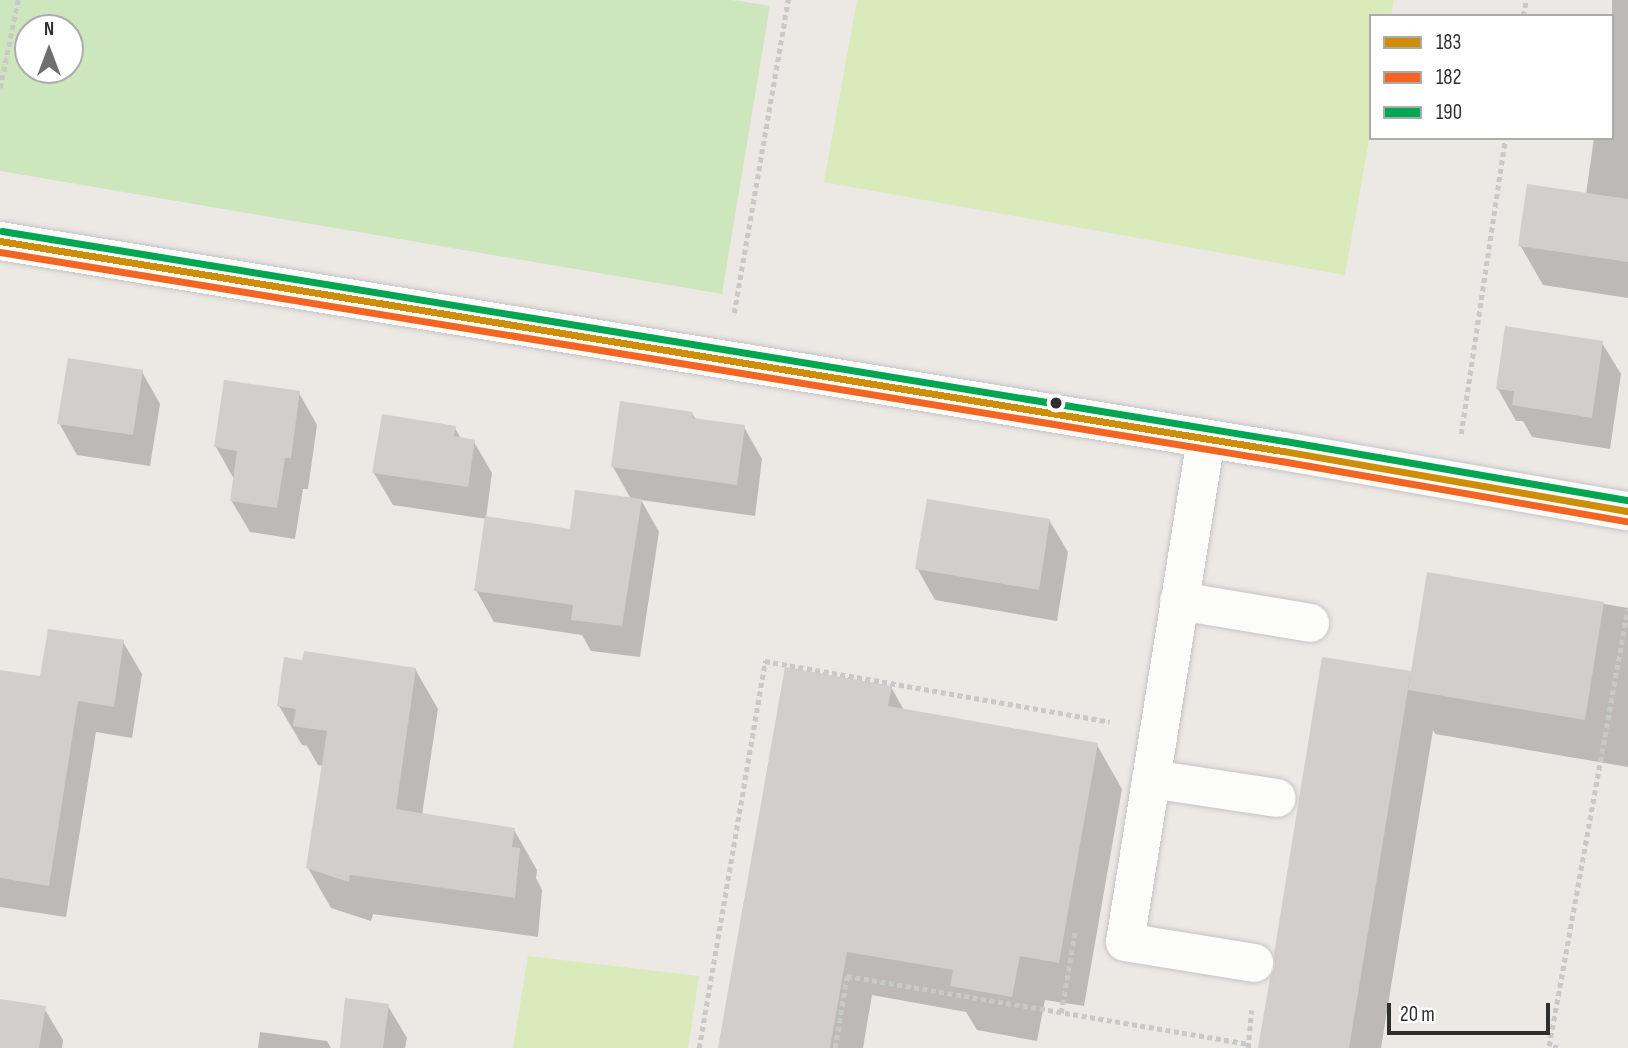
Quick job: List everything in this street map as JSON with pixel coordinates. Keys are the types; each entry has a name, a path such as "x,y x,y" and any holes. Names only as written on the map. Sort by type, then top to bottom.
{"street":[{"path":"0,241 1454,480 1628,511"},
{"path":"1206,439 1125,942 1254,963"},
{"path":"1179,601 1310,623"},
{"path":"1151,779 1277,799"}],"path":[{"path":"0,88 18,0"},
{"path":"726,361 788,0"},
{"path":"1454,480 1505,140"},
{"path":"1558,1048 1549,1047 1628,609"},
{"path":"699,1048 765,661 1110,720 1108,734"},
{"path":"1061,1013 1076,920"},
{"path":"835,1048 847,976 1249,1045"}],"green space":[{"path":"0,0 732,0 770,6 722,294 0,171"},
{"path":"857,0 1394,0 1391,14 1369,14 1369,140 1345,275 824,182"},
{"path":"528,956 699,976 688,1048 513,1048"}],"building":[{"path":"1527,184 1628,199 1628,262 1518,246"},
{"path":"1505,326 1603,341 1592,418 1512,405 1514,391 1496,389"},
{"path":"68,358 143,370 133,435 57,424"},
{"path":"224,380 300,391 291,458 285,458 277,508 230,501 237,451 214,447"},
{"path":"620,401 693,412 692,418 745,425 737,485 611,467"},
{"path":"382,414 456,426 454,436 475,440 468,487 372,473"},
{"path":"575,490 642,499 622,626 571,620 573,605 474,591 485,516 570,529"},
{"path":"927,499 1050,519 1039,590 915,569"},
{"path":"1427,572 1604,602 1585,720 1408,690"},
{"path":"48,629 124,640 114,707 78,701 49,886 0,878 0,670 40,676"},
{"path":"304,651 416,668 396,809 515,828 512,847 520,848 515,898 350,875 349,882 306,868 327,731 293,726 296,709 277,706 284,657 302,660"},
{"path":"1322,657 1411,671 1349,1048 1258,1048 1270,978 1275,967 1274,954"},
{"path":"785,667 892,686 888,706 1098,743 1059,963 1020,956 1012,997 950,986 953,970 847,952 830,1048 718,1048"},
{"path":"345,998 389,1004 383,1048 340,1048"},
{"path":"0,999 46,1006 39,1048 0,1048"}],"transit line":[{"name":"190","path":"2,231 1285,441 1628,500"},
{"name":"183","path":"0,241 1283,451 1628,511"},
{"name":"182","path":"0,252 1281,461 1626,521"}]}
